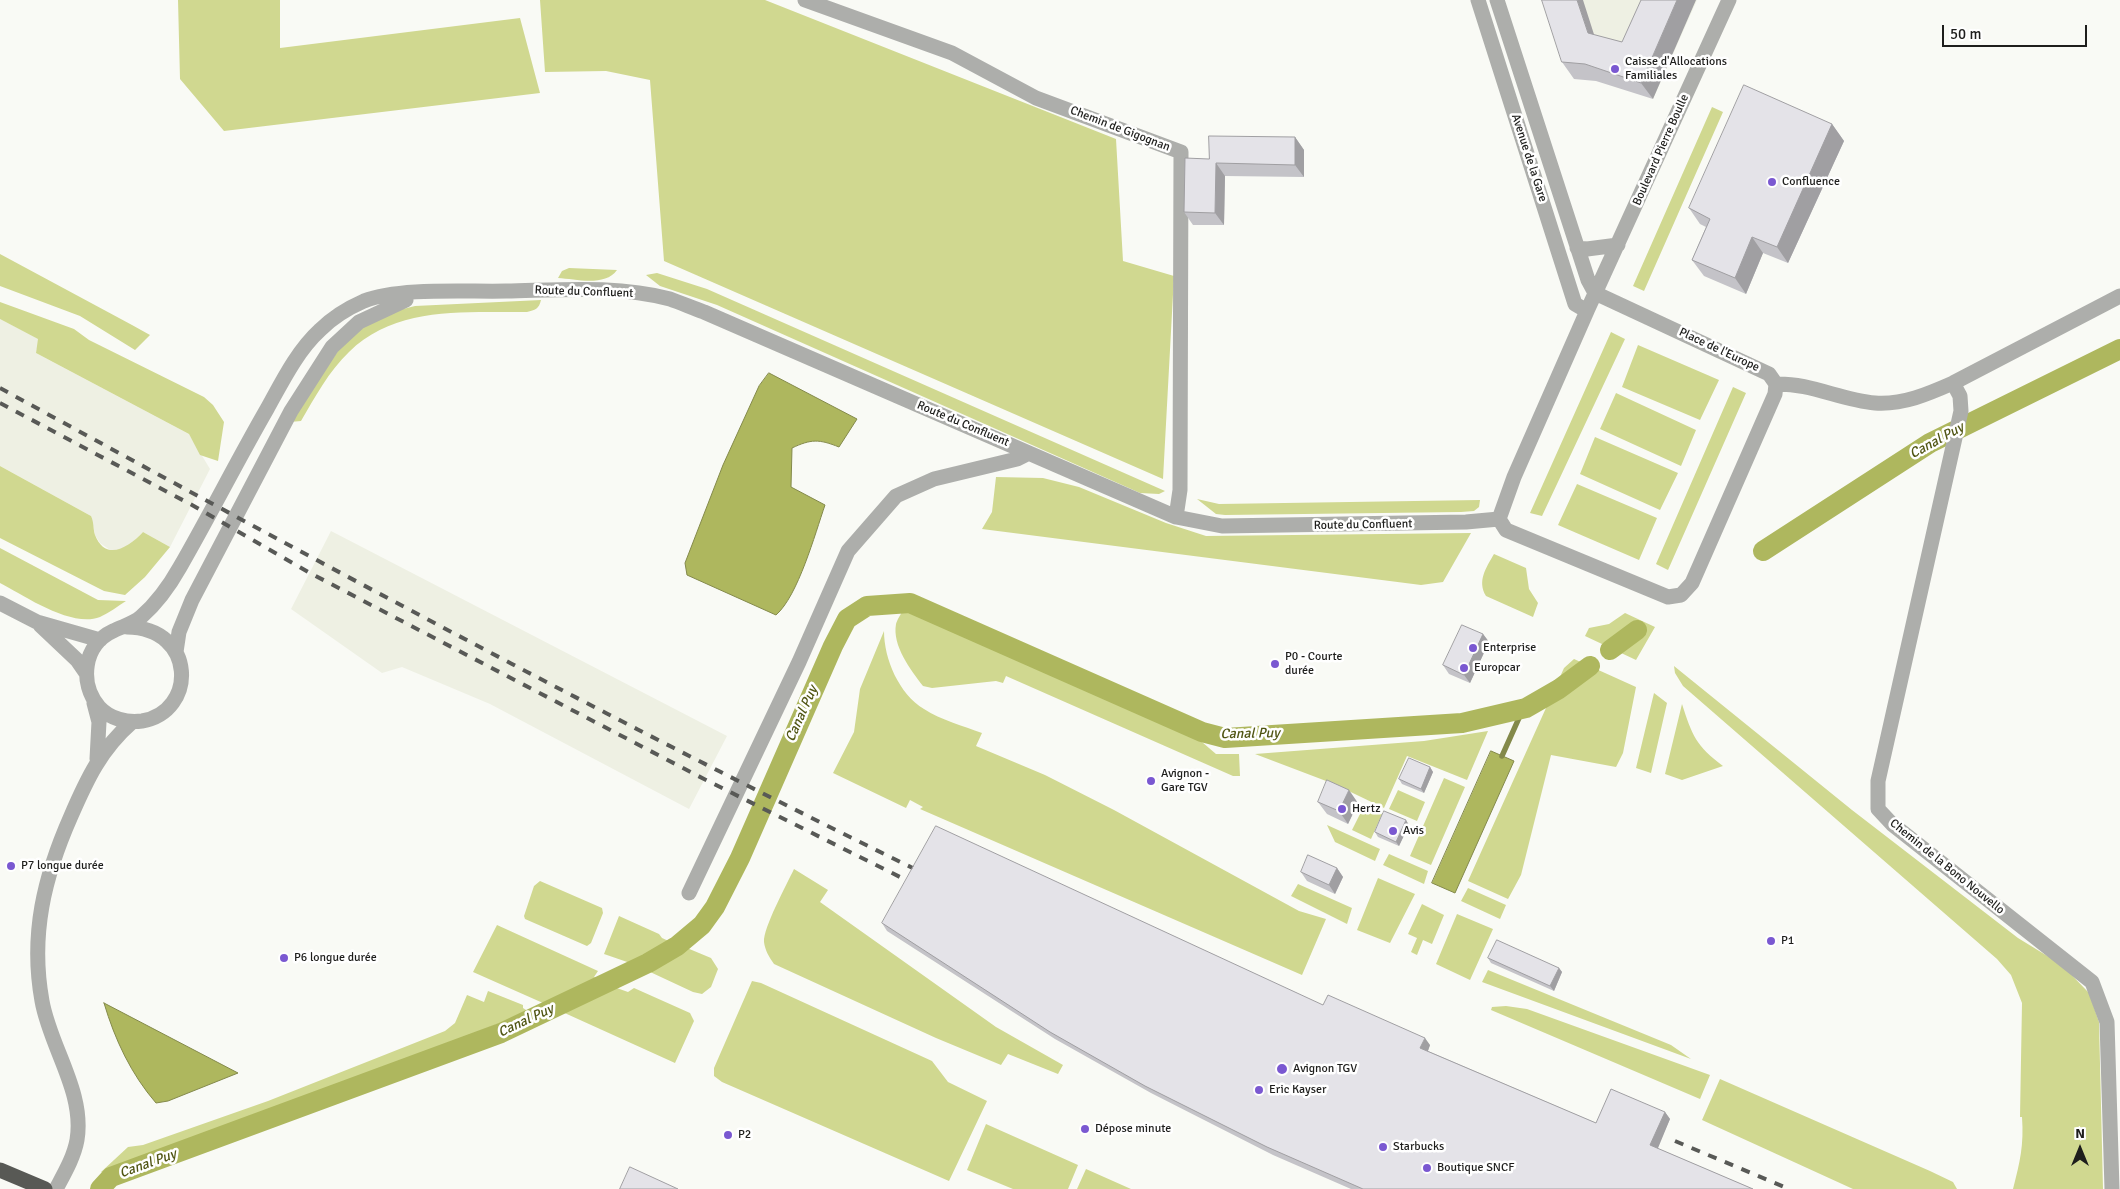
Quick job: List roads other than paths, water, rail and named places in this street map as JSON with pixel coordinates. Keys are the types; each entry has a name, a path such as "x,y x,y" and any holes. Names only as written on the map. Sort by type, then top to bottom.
{"highway":[{"path":"0,1170 45,1189"}],"street":[{"name":"Chemin de Gigognan","path":"805,0 952,53 1036,98 1181,152 1180,490 1176,517"},
{"name":"Avenue de la Gare","path":"1478,0 1575,304 1587,311"},
{"name":"Avenue de la Gare","path":"1497,0 1588,280 1595,293"},
{"name":"Boulevard Pierre Boulle","path":"1595,293 1729,0"},
{"path":"1578,248 1588,249 1618,245"},
{"name":"Route du Confluent","path":"433,293 596,290 631,292 670,300 1176,517 1222,526 1313,526 1492,520"},
{"path":"127,627 142,616 179,570 279,388 299,355 319,331 340,314 365,300 402,293 433,293"},
{"path":"176,652 179,632 192,600 291,412 332,347 359,322 380,310 405,300 433,293"},
{"path":"1595,293 1514,477 1492,520 1506,530 1540,545 1668,597 1681,596 1692,583 1775,394 1776,384 1795,384 1874,403 1900,402 1926,395 1953,384 2120,296"},
{"name":"Place de l'Europe","path":"1595,293 1770,374 1776,384"},
{"name":"Chemin de la Bono Nouvello","path":"1953,384 1960,396 1961,412 1878,781 1878,809 1892,824 2092,982 2107,1022 2112,1189"},
{"path":"689,893 799,662 848,551 896,496 934,479 1017,459 1029,453"},
{"path":"0,603 37,622 100,640"},
{"path":"37,622 77,660 86,673"},
{"path":"92,699 110,715 132,722 146,721 158,715 168,707 176,696 181,684 182,671 176,652 168,640 156,632 142,627 127,627 112,631 100,640 90,655 86,673 87,686 99,722 97,759"},
{"path":"56,1189 77,1140 75,1100 63,1062 46,1023 38,967 38,936 44,887 53,860 97,759 132,722"}],"waterway":[{"name":"Canal Puy","path":"1763,551 1930,443 2120,349"},
{"name":"Canal Puy","path":"100,1189 111,1177 501,1033 648,963 677,946 702,925 715,907 740,858 833,646 847,619 867,606 910,603 1202,732 1225,738 1462,723 1526,708 1559,689 1590,666"},
{"name":"Canal Puy","path":"1610,650 1637,630"},
{"path":"1502,756 1523,709"}],"railway":[{"path":"0,388 229,513 575,697 925,874"},
{"path":"0,403 192,505 310,573 704,779 918,886"},
{"path":"1675,1141 1789,1189"}],"place":[{"name":"Caisse d'Allocations Familiales","path":"1615,69"},
{"name":"Confluence","path":"1772,182"},
{"name":"Enterprise","path":"1473,648"},
{"name":"P0 - Courte durée","path":"1275,664"},
{"name":"Europcar","path":"1464,668"},
{"name":"Avignon - Gare TGV","path":"1151,781"},
{"name":"Hertz","path":"1342,809"},
{"name":"Avis","path":"1393,831"},
{"name":"P7 longue durée","path":"11,866"},
{"name":"P1","path":"1771,941"},
{"name":"P6 longue durée","path":"284,958"},
{"name":"Avignon TGV","path":"1282,1069"},
{"name":"Eric Kayser","path":"1259,1090"},
{"name":"Dépose minute","path":"1085,1129"},
{"name":"P2","path":"728,1135"},
{"name":"Starbucks","path":"1383,1147"},
{"name":"Boutique SNCF","path":"1427,1168"}]}
